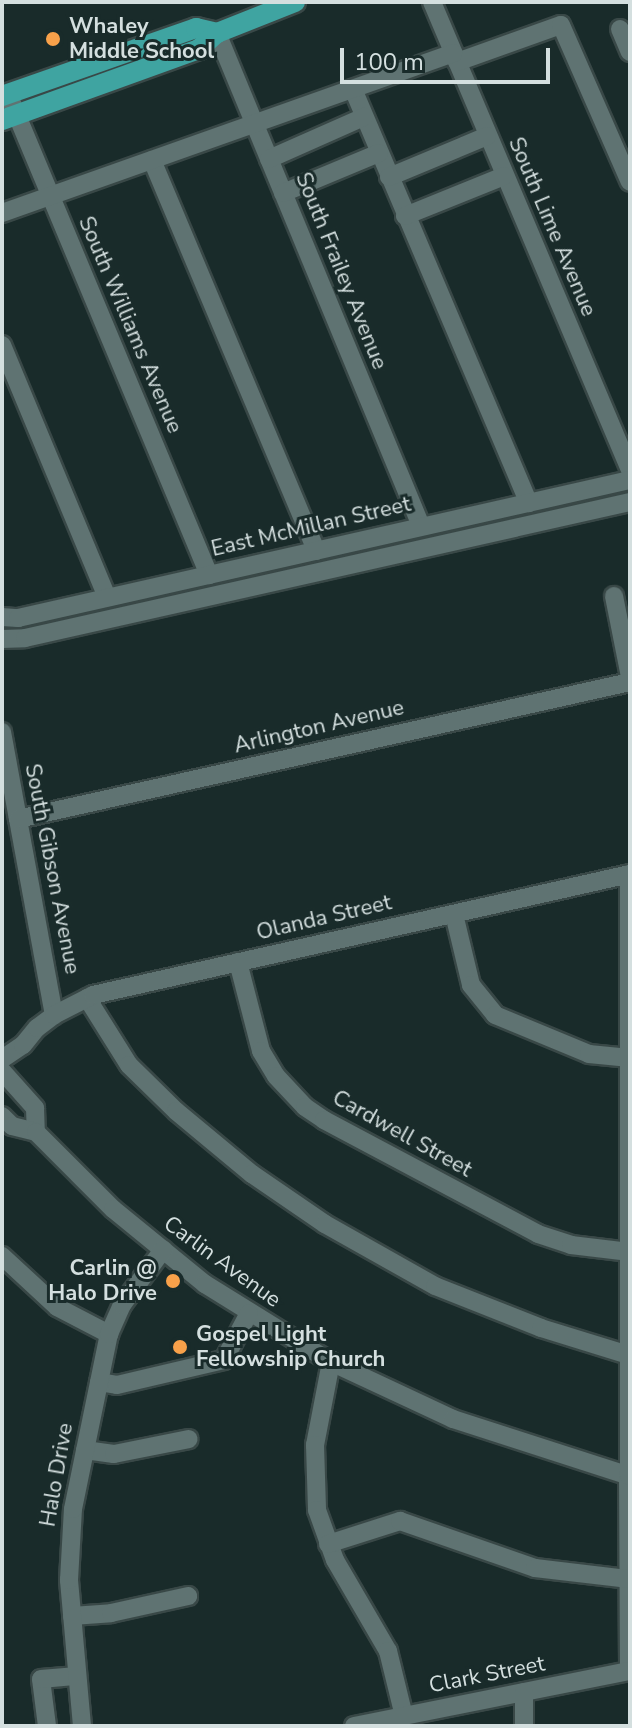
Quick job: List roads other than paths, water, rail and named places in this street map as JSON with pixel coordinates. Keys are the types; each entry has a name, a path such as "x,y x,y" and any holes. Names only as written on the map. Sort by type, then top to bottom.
{"main road":[{"path":"9,118 199,49 217,33 295,2"},
{"path":"5,95 196,28 217,33"}],"street":[{"name":"South Lime Avenue","path":"432,2 630,470"},
{"path":"2,213 353,89 561,25 630,182"},
{"path":"620,29 630,52"},
{"name":"South Frailey Avenue","path":"217,33 421,526"},
{"path":"353,89 529,503"},
{"name":"South Williams Avenue","path":"5,95 9,118 50,196 209,575"},
{"path":"269,159 364,117"},
{"path":"389,177 487,136"},
{"path":"283,193 379,153"},
{"path":"152,160 316,551"},
{"path":"405,216 504,176"},
{"path":"2,345 107,597"},
{"name":"East McMillan Street","path":"2,617 18,618 630,480"},
{"name":"East McMillan Street","path":"2,639 41,634 630,502"},
{"path":"614,596 630,679"},
{"name":"Arlington Avenue","path":"18,819 630,679"},
{"name":"South Gibson Avenue","path":"2,732 54,1015"},
{"path":"630,874 630,1671"},
{"name":"Olanda Street","path":"2,1044 37,1028 54,1015 87,998 630,874"},
{"path":"454,914 467,976 489,1011 513,1025 589,1054 630,1058"},
{"name":"Cardwell Street","path":"238,962 261,1051 276,1076 305,1107 538,1234 571,1245 630,1252"},
{"path":"87,998 139,1075 222,1150 315,1218 435,1286 541,1328 629,1355"},
{"name":"Olanda Street","path":"2,1059 23,1045 37,1028"},
{"name":"Carlin Avenue","path":"2,1071 35,1108 36,1132"},
{"name":"Carlin Avenue","path":"2,1116 12,1126 36,1132 97,1194 163,1250 249,1313 331,1362 453,1419 629,1476"},
{"name":"Halo Drive","path":"82,1726 69,1545 85,1450 109,1334 122,1305 163,1250"},
{"path":"2,1256 57,1307 109,1334"},
{"path":"99,1382 117,1385 224,1360 249,1313"},
{"path":"331,1362 313,1468 317,1510 328,1544 383,1640 396,1675 404,1716"},
{"path":"85,1450 114,1454 189,1439"},
{"path":"328,1544 400,1521 535,1568 629,1579"},
{"path":"72,1616 111,1613 188,1596"},
{"name":"Clark Street","path":"354,1726 630,1671"},
{"path":"47,1726 41,1679 77,1676"},
{"path":"524,1692 524,1726"}],"place":[{"name":"Whaley Middle School","path":"53,39"},
{"name":"Carlin @ Halo Drive","path":"173,1281"},
{"name":"Gospel Light Fellowship Church","path":"180,1347"}]}
